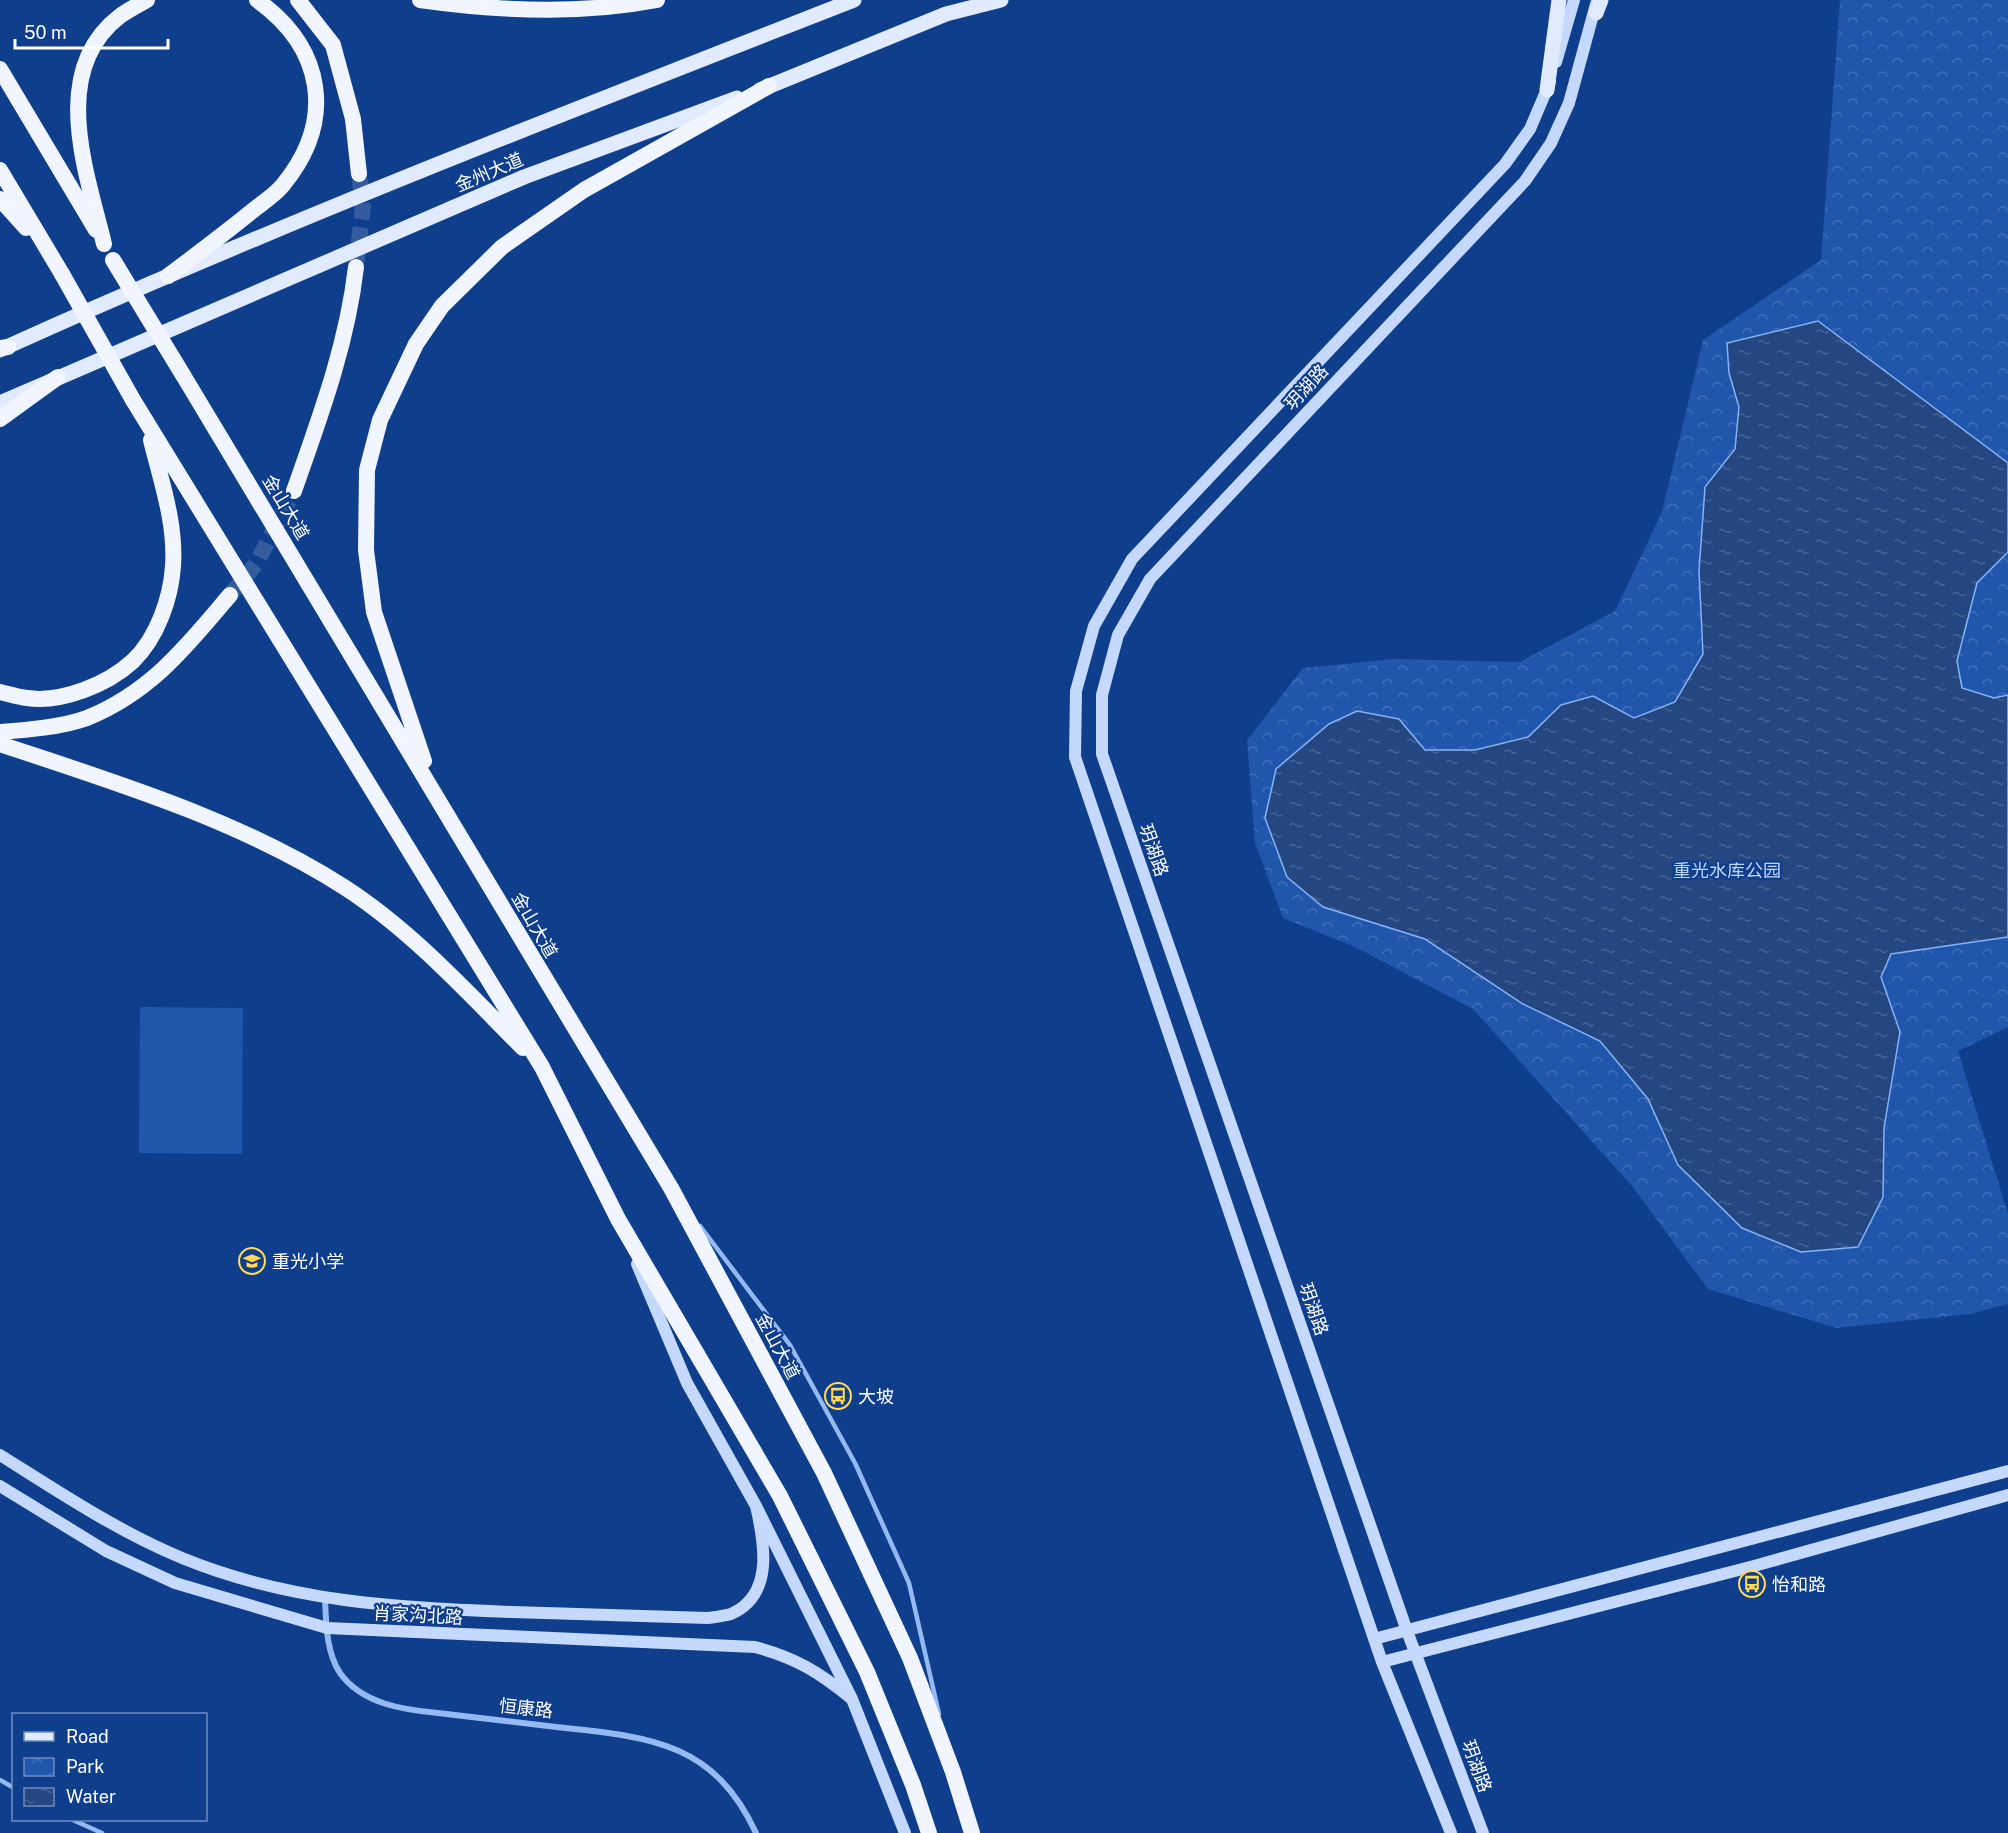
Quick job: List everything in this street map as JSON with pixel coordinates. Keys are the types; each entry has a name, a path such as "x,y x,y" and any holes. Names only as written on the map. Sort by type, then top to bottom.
{"highway":[{"path":"104,244 81,142 77,111 82,70 98,39 119,16 147,0"},
{"path":"168,276 283,187 309,144 316,110 315,80 304,48 279,16 256,0"},
{"path":"298,0 333,45 353,118 359,174"},
{"path":"420,0 518,10 630,5 657,0"},
{"name":"金山大道","path":"0,69 671,1188 824,1473 910,1658 953,1772 972,1833"},
{"path":"437,796 374,612 366,550 367,470 386,409 416,344 442,306 502,248 584,190 769,86"},
{"path":"0,170 146,422 542,1067 618,1219 780,1496 867,1672 913,1785 929,1833"},
{"path":"0,200 51,255"},
{"path":"294,491 334,377 351,307 356,267"},
{"path":"0,419 58,377"},
{"path":"0,692 29,699 68,695 101,682 133,661 149,638 168,602 173,564 170,512 146,422"},
{"path":"0,732 86,718 149,684 189,644 230,595"},
{"path":"0,744 83,772 230,827 277,849 345,887 408,936 542,1067"}],"main road":[{"name":"金州大道","path":"3,348 128,291 482,146 854,0"},
{"name":"金州大道","path":"0,403 524,177 769,86 946,14 1001,0"},
{"path":"1547,90 1559,0"},
{"name":"玥湖路","path":"1451,1833 1382,1662 1075,757 1076,691 1094,626 1132,559 1506,164 1530,129 1547,90 1574,0"},
{"name":"玥湖路","path":"1483,1833 1407,1631 1102,754 1102,695 1118,634 1150,579 1525,181 1551,142 1569,103 1598,4"},
{"path":"618,1219 687,1383 756,1506 852,1699 905,1833"},
{"name":"肖家沟北路","path":"0,1455 117,1529 165,1550 265,1585 325,1598 344,1602 438,1609 708,1618 731,1614 746,1602 759,1586 764,1566 765,1544 756,1506"},
{"path":"1374,1639 2008,1471"},
{"name":"肖家沟北路","path":"0,1486 106,1551 175,1583 327,1628 755,1647 790,1656 817,1671 852,1699"},
{"path":"1382,1662 1754,1566 2008,1495"}],"street":[{"name":"恒康路","path":"325,1598 332,1656 339,1672 351,1686 367,1696 407,1710 604,1732 670,1746 699,1761 723,1781 756,1833"}],"lane":[{"path":"671,1188 790,1345 855,1463 909,1583 953,1772"},
{"path":"76,1821 102,1833"}],"green space":[{"name":"重光水库公园","path":"1840,0 2008,0 2008,1027 1958,1051 2008,1214 2008,1304 1970,1314 1836,1328 1708,1289 1632,1186 1473,1009 1355,947 1283,918 1255,843 1247,740 1303,668 1393,659 1520,662 1615,611 1662,512 1703,340 1821,260"},
{"path":"140,1007 243,1008 242,1154 139,1153"}],"water":[{"name":"重光水库公园","path":"1818,321 2008,463 2008,552 1977,583 1957,661 1962,688 1994,698 2008,695 2008,937 1891,954 1881,977 1900,1032 1884,1128 1883,1197 1858,1247 1801,1252 1742,1228 1678,1165 1648,1099 1600,1041 1523,1004 1425,939 1323,907 1287,877 1265,818 1276,769 1329,724 1357,711 1399,719 1425,750 1475,750 1528,737 1561,705 1593,696 1634,718 1675,702 1703,654 1699,571 1705,487 1735,449 1739,407 1729,373 1727,343"}],"tunnel":[{"path":"356,267 363,206 359,174"},
{"path":"230,595 256,564 294,491"}],"place":[{"name":"重光小学","path":"252,1261"},
{"name":"大坡","path":"838,1396"},
{"name":"怡和路","path":"1752,1584"}]}
